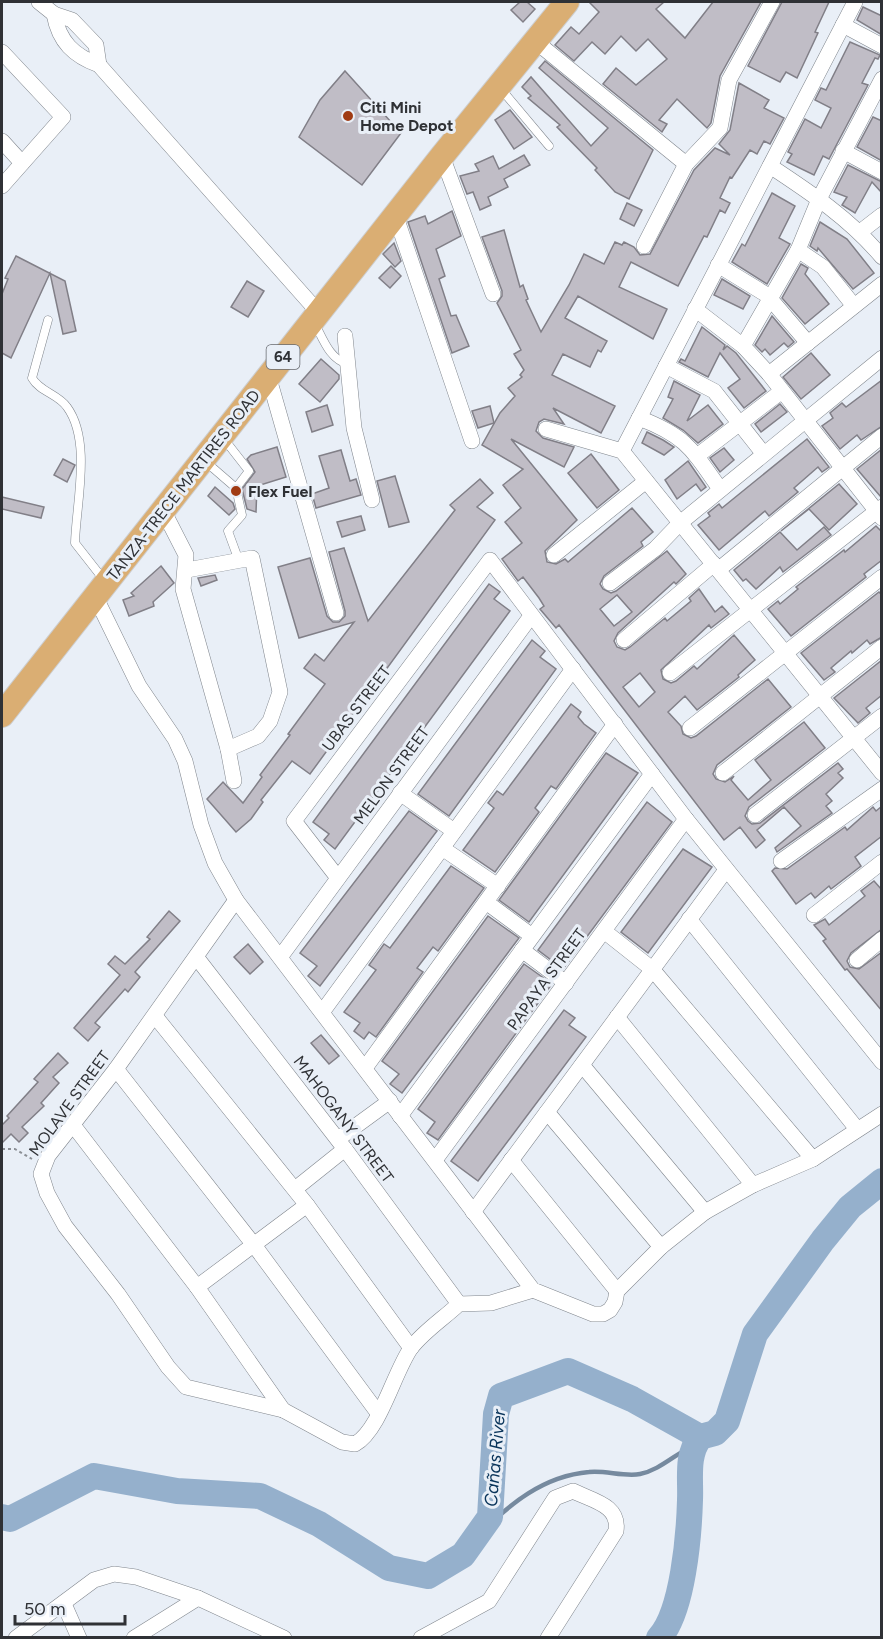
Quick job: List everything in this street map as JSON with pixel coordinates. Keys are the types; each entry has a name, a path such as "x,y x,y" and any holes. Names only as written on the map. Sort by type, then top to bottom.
{"main road":[{"name":"TANZA-TRECE MARTIRES ROAD","path":"2,715 395,214 567,2"}],"street":[{"path":"39,2 54,14 72,20 96,45 99,65 316,316"},
{"path":"644,246 686,164 720,128 729,80 772,2"},
{"path":"622,451 855,2"},
{"path":"843,25 882,46"},
{"path":"535,40 686,164"},
{"path":"2,52 63,117 2,186"},
{"path":"743,346 798,250 819,199 843,151 876,103 882,79"},
{"path":"2,141 22,163"},
{"path":"843,151 882,172"},
{"path":"441,156 493,294"},
{"path":"770,166 819,199 860,231 882,257"},
{"path":"395,214 472,441"},
{"path":"860,231 882,215"},
{"path":"798,250 823,267 854,306"},
{"path":"718,265 770,298 808,343"},
{"path":"769,374 882,284"},
{"path":"670,674 880,512 842,468 769,374 743,346 695,309"},
{"path":"345,336 354,428 372,500"},
{"path":"610,583 655,549 680,523 805,418 882,358"},
{"path":"666,366 714,392 763,453"},
{"path":"268,375 336,613"},
{"path":"697,456 782,391"},
{"path":"639,418 674,433 697,456 720,489"},
{"path":"546,429 622,451 882,773"},
{"path":"624,640 882,436"},
{"path":"554,555 646,481"},
{"path":"163,510 186,555 187,570 183,589 228,749 234,781"},
{"path":"187,570 252,558 280,692 270,721 258,736 228,749"},
{"name":"UBAS STREET","path":"338,878 294,821 490,560 531,616"},
{"path":"690,728 882,577"},
{"path":"101,590 139,686 175,739 185,761 201,825 215,863 236,900 323,1011 533,1290 593,1314 610,1311 617,1292 661,1247 705,1212 753,1185 813,1159 882,1114"},
{"path":"531,616 726,870 882,1062"},
{"name":"MELON STREET","path":"280,956 531,616"},
{"path":"723,773 882,647"},
{"path":"323,1011 573,669"},
{"path":"755,815 882,716"},
{"path":"365,1068 615,724"},
{"path":"400,1116 652,774"},
{"path":"781,861 882,789"},
{"path":"400,793 454,831"},
{"name":"PAPAYA STREET","path":"435,1160 686,819"},
{"path":"442,848 498,886"},
{"path":"814,915 882,862"},
{"path":"473,1212 726,870"},
{"name":"MOLAVE STREET","path":"236,900 155,1016 43,1164 41,1174 43,1184 65,1226 118,1294 168,1367 186,1387 283,1410"},
{"path":"486,902 532,936"},
{"path":"689,919 857,1129"},
{"path":"604,931 652,969 813,1159"},
{"path":"857,960 882,939"},
{"path":"522,950 566,983"},
{"name":"MAHOGANY STREET","path":"197,958 342,1144 459,1304"},
{"path":"155,1016 308,1205 411,1348"},
{"path":"617,1017 753,1185"},
{"path":"582,1065 705,1212"},
{"path":"116,1069 254,1245 378,1413"},
{"path":"295,1189 390,1101"},
{"path":"547,1112 661,1247"},
{"path":"73,1125 197,1287 283,1410 342,1442 356,1444 363,1438 411,1348 459,1304 491,1303 533,1290"},
{"path":"512,1160 617,1292"},
{"path":"197,1287 308,1205"},
{"path":"421,1638 489,1600 555,1498 573,1491 614,1511 618,1520 616,1531 548,1638"},
{"path":"16,1638 94,1580 114,1574 136,1577 198,1598 284,1638"},
{"path":"134,1638 198,1598"},
{"path":"64,1604 79,1638"}],"lane":[{"path":"498,86 549,146"},
{"path":"316,316 333,356 339,362 348,364"},
{"path":"48,320 32,378 36,386 69,409 80,442 81,485 75,543 101,590"},
{"path":"221,435 249,471 236,488"},
{"path":"203,459 236,488 242,515 228,531 238,561"}],"path":[{"path":"2,1149 15,1149 43,1164"}],"building":[{"path":"520,2 527,2 535,9 523,22 511,10"},
{"path":"589,2 664,2 656,9 685,38 713,2 761,2 720,76 711,123 707,128 677,99 659,120 667,124 662,132 603,84 616,68 636,85 667,59 648,39 636,51 621,36 605,54 592,42 574,61 555,45 571,27 579,34 599,12"},
{"path":"782,2 829,2 815,32 818,33 797,78 786,72 780,82 748,66"},
{"path":"863,7 882,16 882,35 857,20"},
{"path":"850,42 880,55 878,59 875,58 862,83 868,85 829,159 823,156 814,175 787,162 792,154 788,152 805,119 821,128 831,108 815,100 821,88 826,90"},
{"path":"545,61 653,150 629,199 615,192 595,170 597,168 557,127 560,125 528,98 531,96 522,87 531,77 591,146 608,128 539,68"},
{"name":"Citi Mini Home Depot","path":"345,71 401,133 362,185 299,137 320,100"},
{"path":"739,83 769,100 764,108 784,118 770,144 764,141 757,154 750,150 732,178 730,177 720,198 730,203 725,213 720,210 678,286 631,262 619,287 667,309 653,339 578,296 565,318 607,341 601,352 598,350 590,367 563,354 552,375 615,406 601,433 553,408 564,424 544,419 539,422 536,431 543,438 574,447 564,467 511,439 577,520 545,551 547,562 556,564 565,559 568,562 632,508 653,532 641,542 643,546 604,576 600,584 603,589 611,593 616,591 667,551 686,574 676,584 674,582 618,633 614,641 617,647 625,650 665,618 667,621 691,601 689,598 699,589 715,612 722,606 729,614 711,628 709,625 661,670 663,679 671,683 676,681 694,666 697,669 734,635 755,660 738,675 739,677 697,710 685,696 668,712 681,726 683,734 691,738 696,736 768,679 791,707 717,765 713,774 716,779 725,782 734,776 731,780 748,800 771,780 755,760 804,722 825,748 749,807 745,816 748,821 752,824 760,823 838,763 843,769 838,773 843,778 826,794 832,801 826,806 832,813 777,852 775,848 801,826 784,807 757,830 765,840 756,848 740,827 724,840 559,625 556,628 540,609 544,606 523,577 518,581 502,559 522,543 505,522 521,508 503,485 523,469 482,445 500,413 515,396 508,388 522,377 520,375 524,370 514,354 521,350 497,303 502,296 502,291 482,237 504,230 520,287 523,285 528,299 526,300 541,332 569,285 584,254 604,264 615,242 622,245 624,242 634,247 640,255 650,254 694,170 715,148 730,155 719,144 730,130","holes":["617,595 632,612 614,626 600,609","640,673 655,692 639,707 623,687"]},
{"path":"510,110 532,137 514,149 495,120"},
{"path":"873,117 882,121 882,161 857,147"},
{"path":"524,155 530,165 504,179 508,187 488,197 491,205 480,210 473,192 467,194 460,176 479,171 475,164 493,156 499,169"},
{"path":"848,165 882,182 882,193 872,182 855,213 842,205 847,197 834,192"},
{"path":"772,193 795,206 779,238 790,244 767,284 732,262 742,244 745,246"},
{"path":"627,203 642,210 634,226 620,219"},
{"path":"452,211 461,236 436,249 445,276 439,279 451,316 456,315 469,346 452,353 408,222 425,216 428,224"},
{"path":"820,222 847,239 874,273 853,289 818,248 817,251 810,246"},
{"path":"394,243 401,261 395,267 383,254"},
{"path":"16,256 50,273 11,358 2,353 2,294 8,279 5,278"},
{"path":"801,264 808,268 805,274 829,304 805,324 782,298"},
{"path":"391,266 401,276 390,288 379,278"},
{"path":"50,273 65,281 76,331 63,334"},
{"path":"722,279 750,296 743,309 714,295"},
{"path":"247,281 264,291 248,317 231,307"},
{"path":"772,316 794,342 788,347 784,343 770,355 765,349 762,352 755,345"},
{"path":"702,327 725,345 723,350 727,346 736,353 766,391 744,408 728,388 740,379 720,353 708,377 679,362 681,359 685,361"},
{"path":"811,353 830,375 801,399 783,377"},
{"path":"321,359 339,375 339,379 320,402 299,384"},
{"path":"882,380 882,426 861,440 857,435 840,449 822,426 833,418 830,413 842,403 846,407"},
{"path":"674,381 700,395 687,421 708,405 723,424 698,443 683,430 663,418 673,399 668,397"},
{"path":"780,404 787,412 761,432 755,424"},
{"path":"327,405 333,425 312,432 306,412"},
{"path":"490,406 494,423 478,428 472,411"},
{"path":"647,432 674,447 664,455 642,443"},
{"path":"807,439 829,467 822,472 818,467 794,488 798,492 769,516 765,511 719,550 698,525 710,516 708,513 719,504 722,508"},
{"path":"277,447 286,477 257,486 256,512 247,509 242,489 255,472 247,459 251,455"},
{"path":"724,448 734,460 720,472 710,458"},
{"path":"882,449 882,497 881,497 857,469"},
{"path":"341,450 350,481 356,479 361,495 316,508 312,494 329,488 319,456"},
{"path":"591,454 619,490 597,508 568,473"},
{"path":"63,459 75,465 67,482 54,475"},
{"path":"688,461 706,487 701,491 696,484 677,499 665,480"},
{"path":"395,476 409,522 389,527 377,481"},
{"path":"480,479 493,493 477,507 495,520 310,774 292,761 261,800 263,802 251,819 236,832 207,799 223,782 243,803 262,777 260,775 290,735 288,734 325,684 304,668 315,654 324,661 354,622 299,638 278,567 310,558 327,616 333,622 339,622 345,616 345,611 329,552 344,548 368,621 455,510 450,505"},
{"path":"839,484 857,504 829,530 809,509 781,531"},
{"path":"215,487 233,503 235,509 229,515 208,496"},
{"path":"2,497 44,507 41,518 2,509"},
{"path":"361,516 365,530 342,537 337,522"},
{"path":"876,526 882,532 882,560 864,574 866,577 791,636 768,609 778,601 780,604 798,589 796,587 844,550 845,552"},
{"path":"824,527 831,535 783,572 780,567 756,589 746,579 743,581 734,570 780,532 797,550"},
{"path":"161,566 174,583 153,602 154,606 129,616 123,600 134,596 131,593"},
{"path":"215,575 217,580 201,586 198,578"},
{"path":"489,584 500,592 494,599 510,611 335,849 324,840 329,834 313,822"},
{"path":"879,592 882,595 882,637 870,644 867,640 852,653 851,651 831,668 835,672 824,680 801,653"},
{"path":"532,640 545,651 540,657 556,669 449,816 418,794"},
{"path":"882,660 882,695 866,708 870,713 858,723 834,698"},
{"path":"571,704 581,712 578,717 584,724 596,733 556,789 551,786 535,808 539,812 495,872 463,850 494,808 488,803 497,791 503,795"},
{"path":"606,753 638,773 529,922 499,900"},
{"path":"647,802 672,822 563,969 538,950"},
{"path":"882,806 882,836 855,857 861,866 831,889 829,886 815,898 811,893 796,904 772,871 775,868 787,869 845,827 847,830 873,807 876,811"},
{"path":"409,811 437,831 320,986 308,976 317,966 300,953"},
{"path":"683,849 712,867 648,953 621,932"},
{"path":"451,866 484,888 438,951 433,947 417,968 423,972 376,1037 369,1032 364,1039 354,1031 360,1023 344,1012 376,970 369,965 384,944 390,948"},
{"path":"874,881 882,890 882,929 851,953 847,961 850,967 859,969 882,952 882,1011 847,969 845,970 823,941 826,939 814,925 825,919 829,925 865,896 861,891"},
{"path":"169,911 180,921 135,972 140,977 128,992 125,989 95,1023 100,1027 88,1041 74,1028 120,975 108,964 115,956 125,964 150,939 147,937"},
{"path":"488,916 519,938 402,1093 390,1084 399,1074 382,1061"},
{"path":"248,944 263,962 250,974 234,957"},
{"path":"524,964 552,984 438,1140 427,1133 435,1122 418,1109"},
{"path":"564,1010 575,1018 569,1025 586,1037 478,1181 451,1161"},
{"path":"321,1035 339,1056 329,1064 311,1043"},
{"path":"58,1053 68,1063 53,1077 59,1083 41,1103 44,1106 22,1127 28,1133 19,1142 11,1134 2,1143 2,1125 9,1118 7,1116 38,1082 34,1079"}],"waterway":[{"name":"Cañas River","path":"2,1517 10,1519 94,1476 177,1491 260,1496 319,1524 389,1568 428,1576 463,1555 490,1517 496,1414 501,1396 568,1371 632,1399 700,1437 715,1433 727,1421 755,1334 823,1240 850,1207 882,1181"},
{"path":"659,1638 674,1610 679,1592 686,1552 691,1459 700,1437"},
{"path":"478,1535 515,1502 557,1479 589,1472 640,1474 654,1469 693,1446"}],"place":[{"name":"Citi Mini Home Depot","path":"348,116"},
{"name":"Flex Fuel","path":"236,491"}]}
